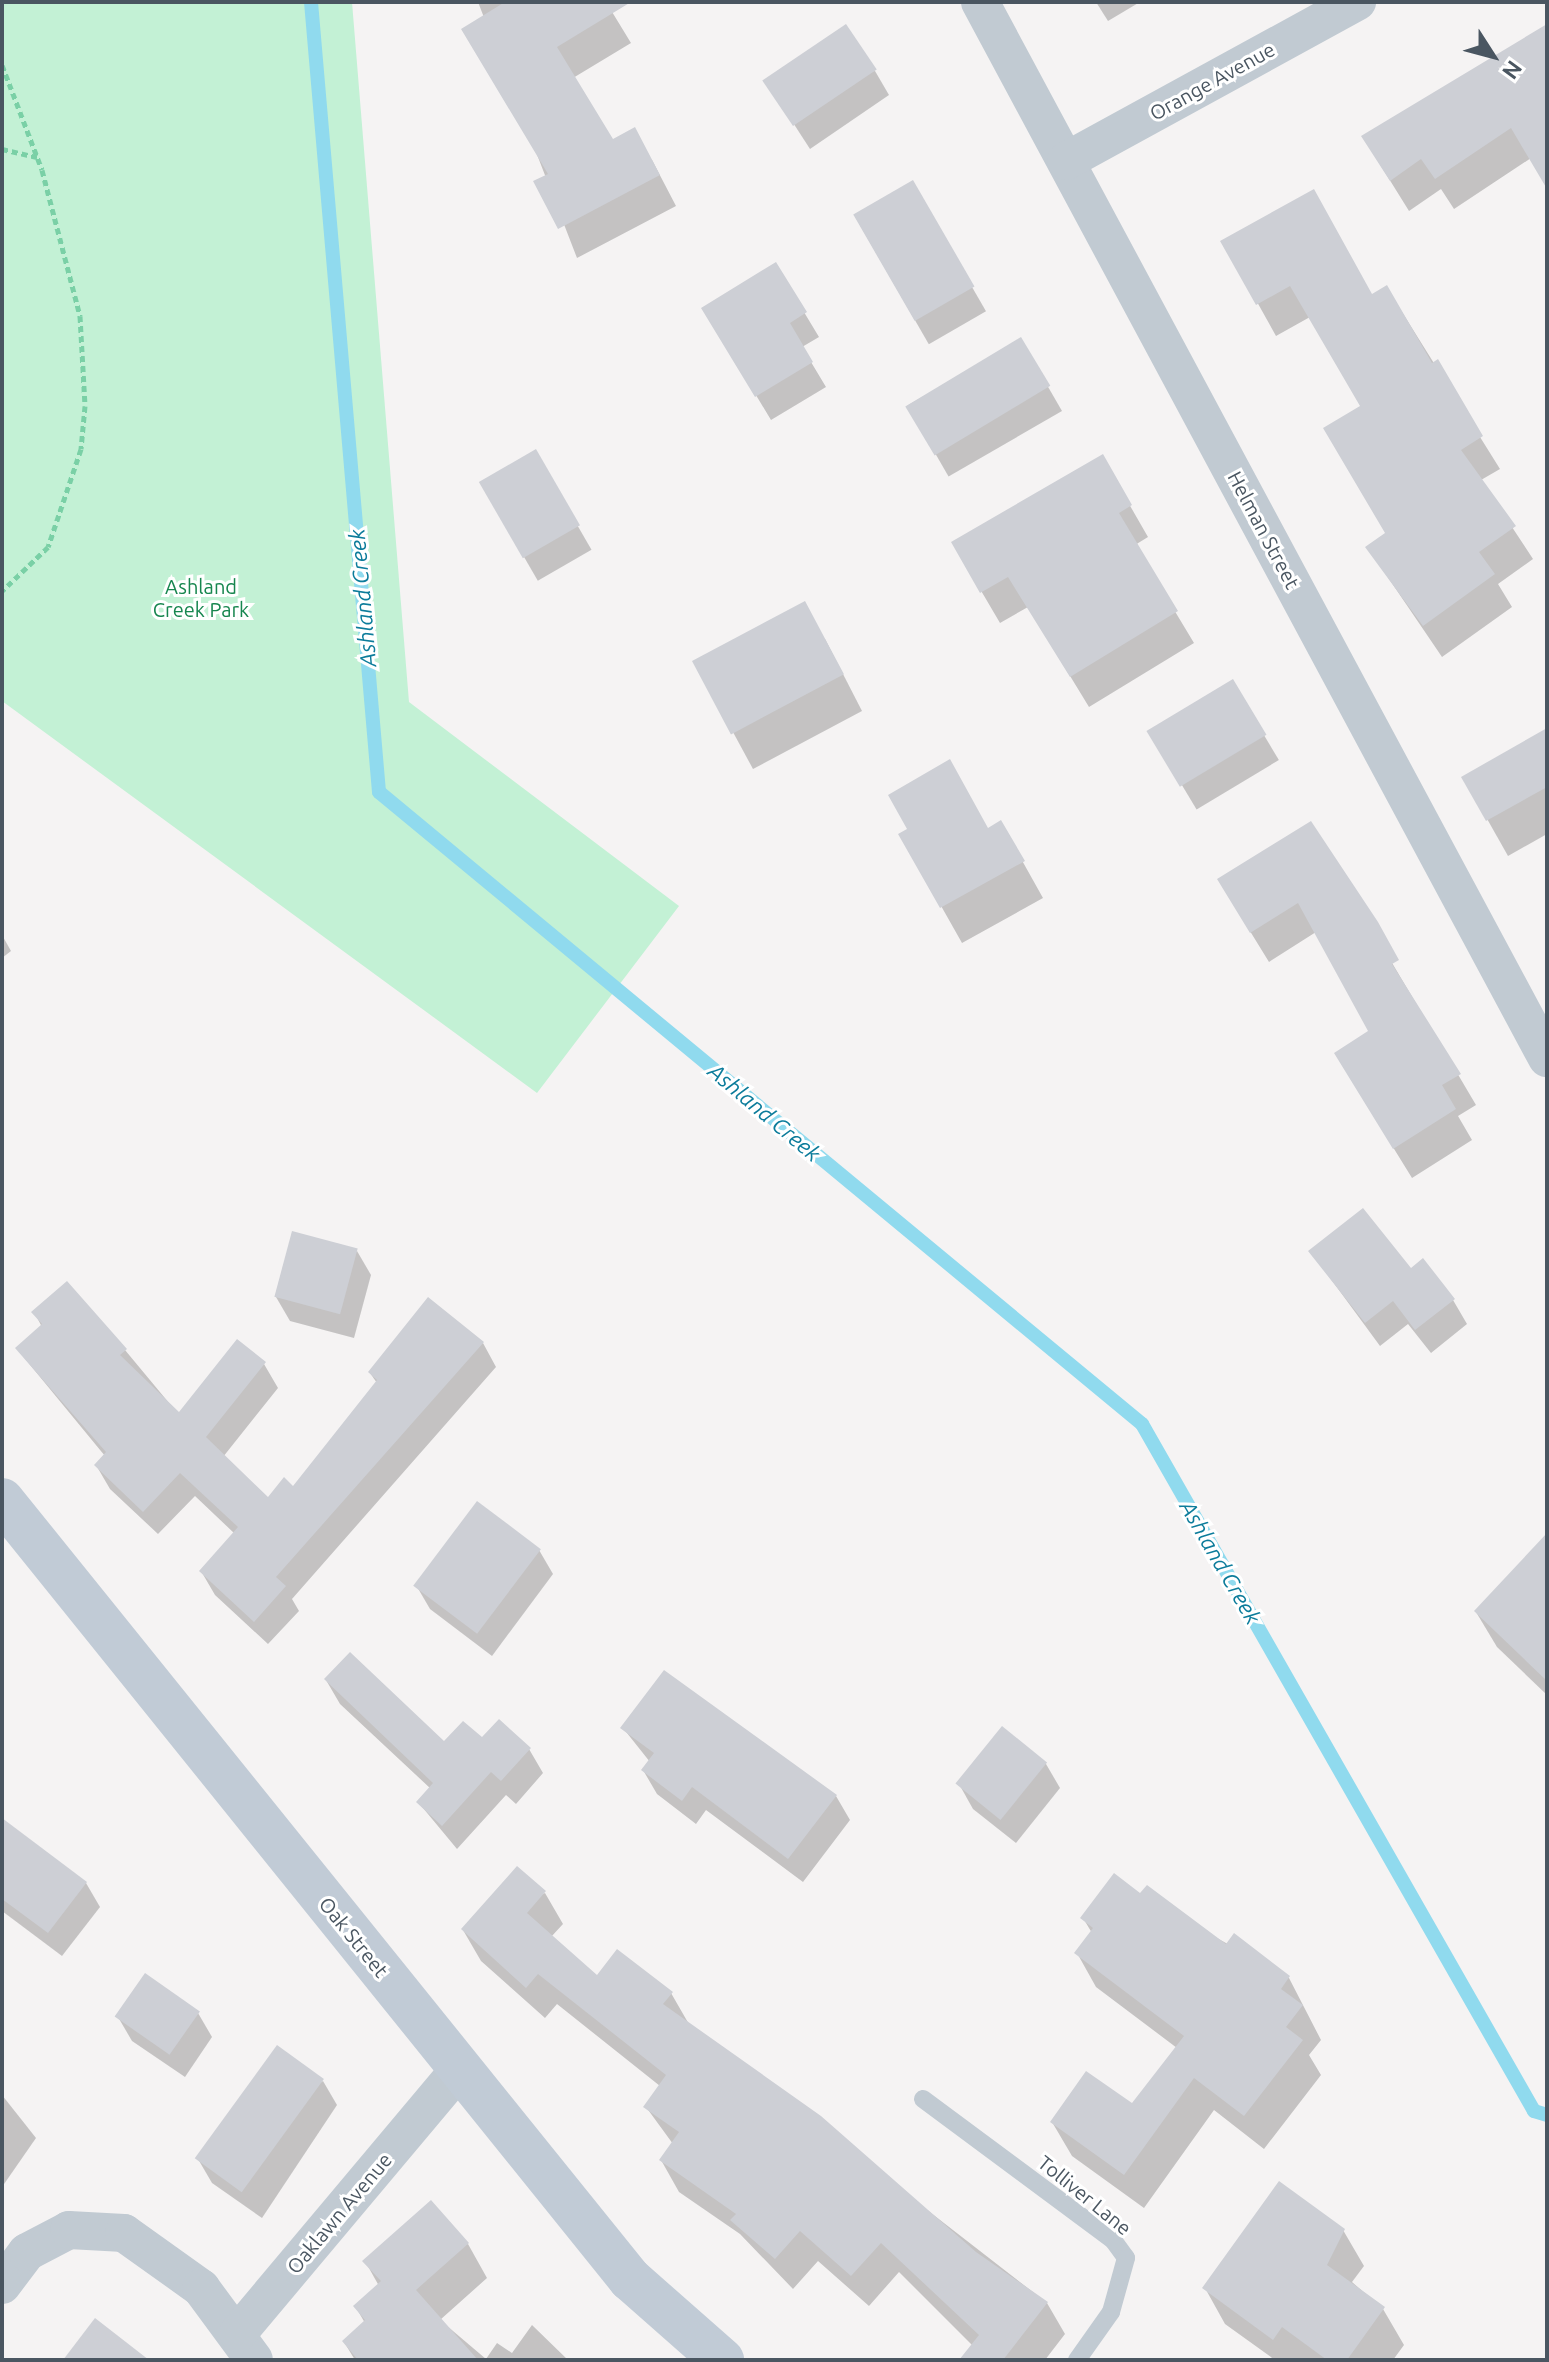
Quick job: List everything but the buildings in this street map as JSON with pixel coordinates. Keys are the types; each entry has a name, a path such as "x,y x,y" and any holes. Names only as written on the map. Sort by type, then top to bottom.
{"street":[{"name":"Helman Street","path":"980,2 1547,1058"},
{"name":"Orange Avenue","path":"1066,161 1357,2"},
{"name":"Oak Street","path":"2,1500 630,2279 722,2360"},
{"name":"Oaklawn Avenue","path":"246,2346 460,2068"},
{"path":"2,2285 27,2252 69,2230 124,2233 201,2288 246,2346"}],"lane":[{"name":"Tolliver Lane","path":"923,2099 1113,2240 1126,2258 1111,2312 1077,2360"}],"path":[{"path":"2,65 37,157 80,316 85,406 78,461 48,547 2,591"},
{"path":"2,149 37,157"}],"green space":[{"name":"Ashland Creek Park","path":"2,2 352,2 409,702 679,906 537,1093 2,701"}],"waterway":[{"name":"Ashland Creek","path":"311,2 379,792 1142,1424 1534,2111 1547,2115"}]}
